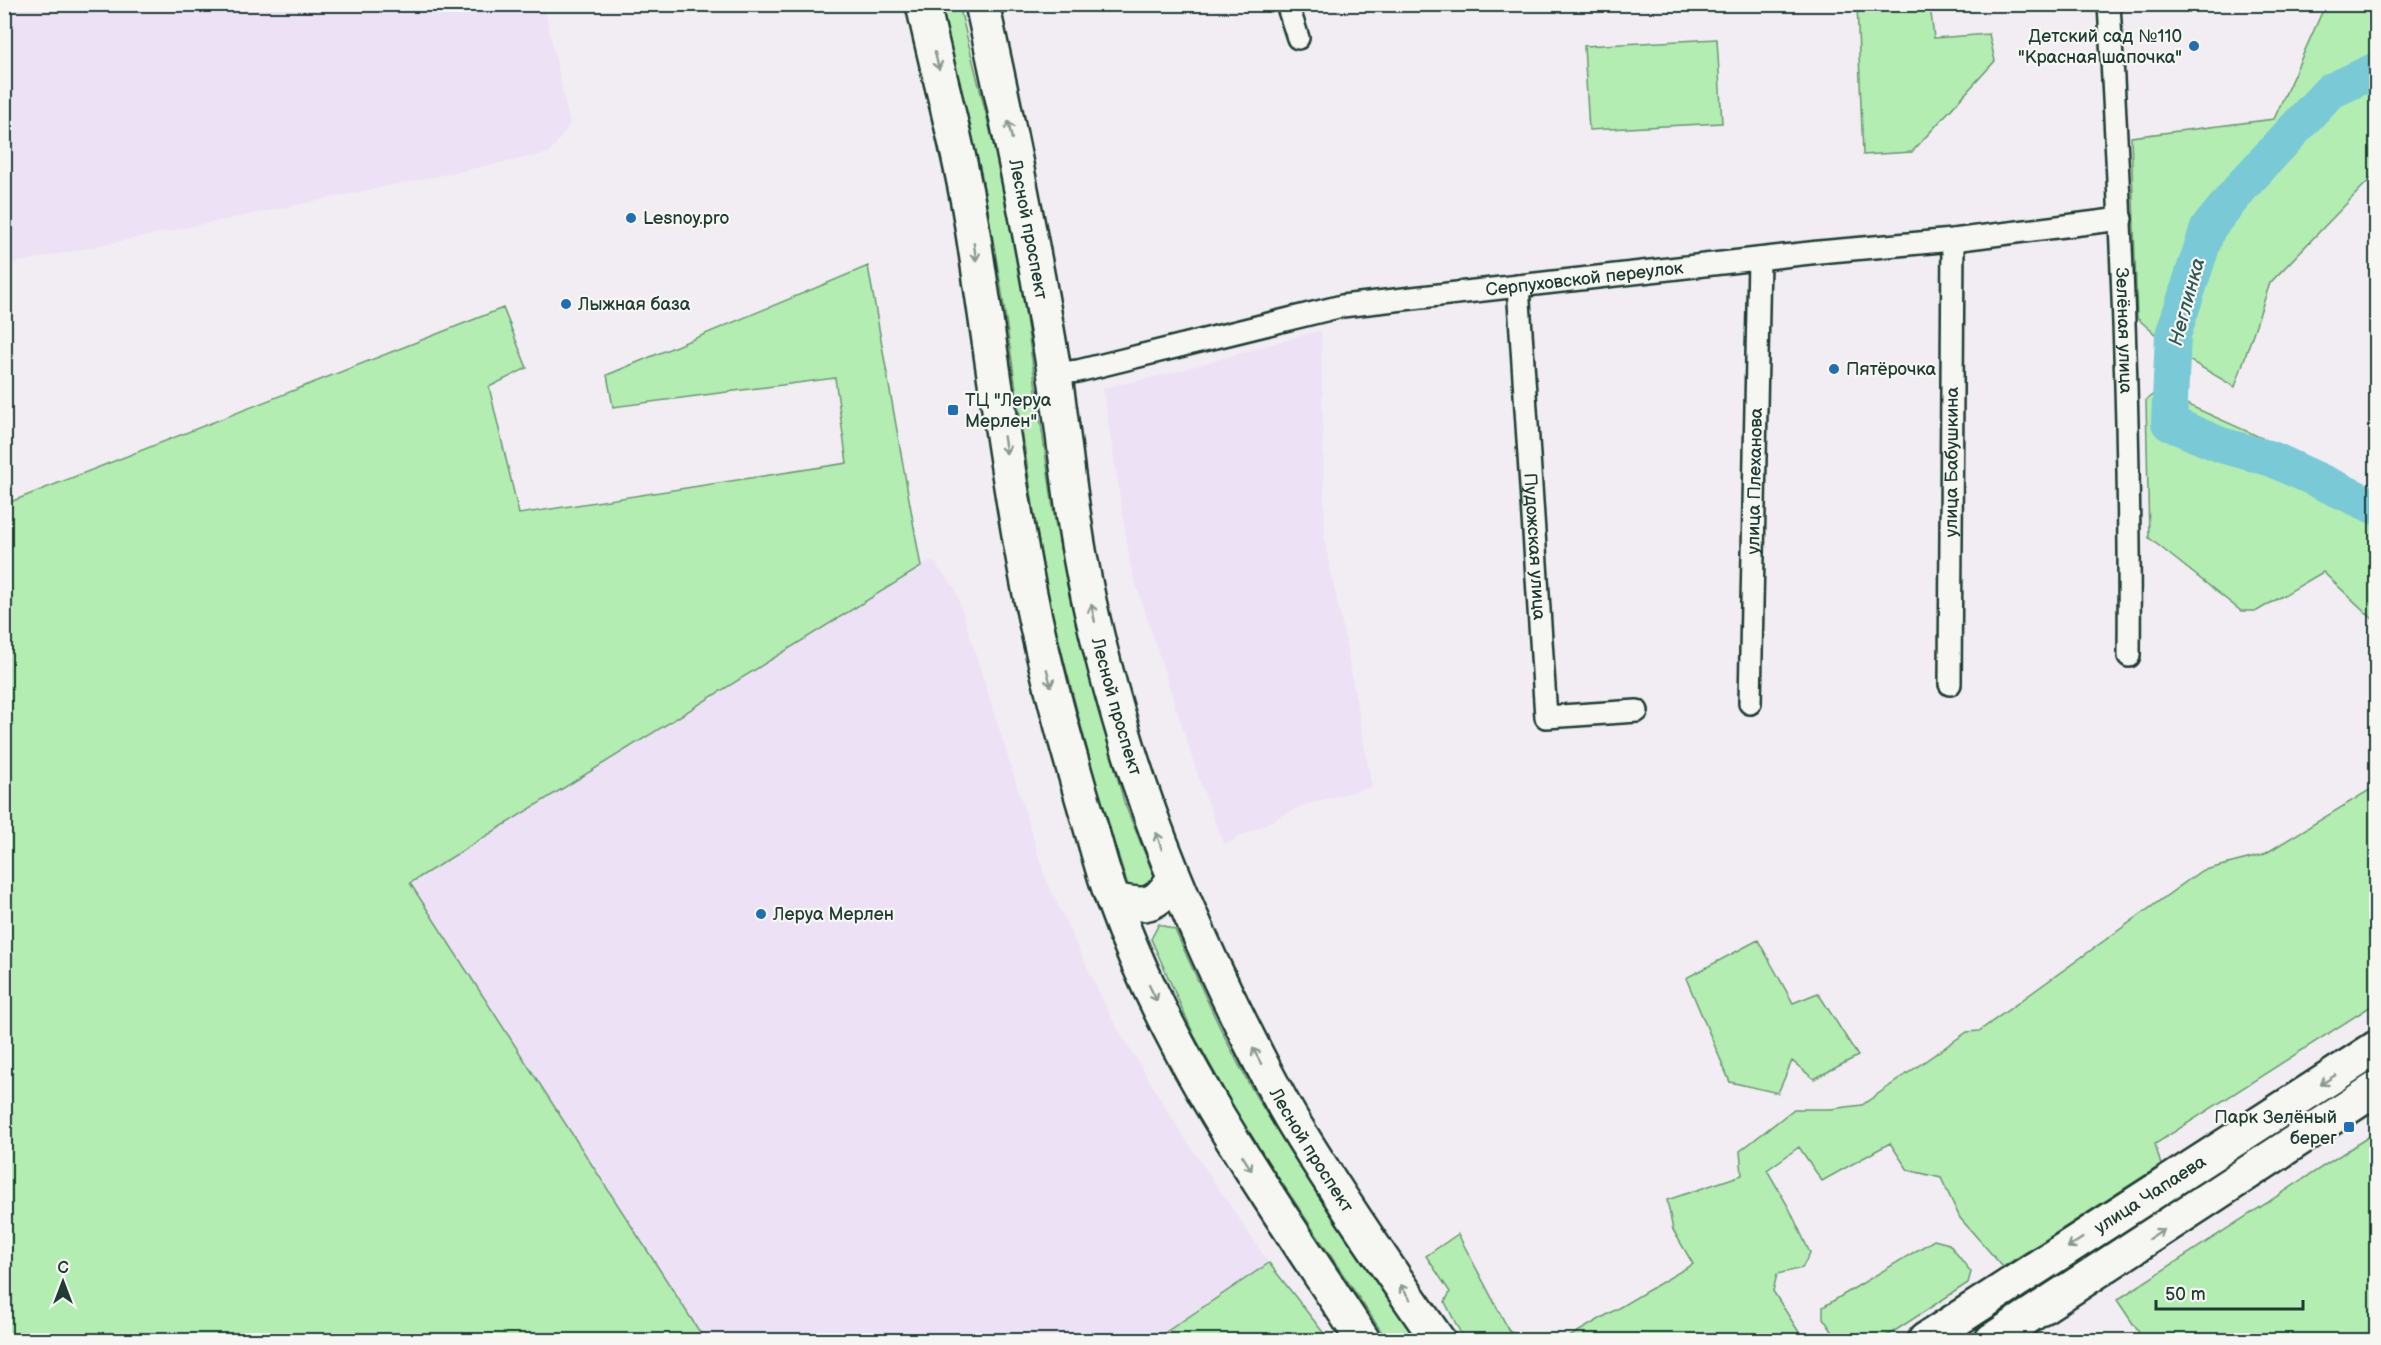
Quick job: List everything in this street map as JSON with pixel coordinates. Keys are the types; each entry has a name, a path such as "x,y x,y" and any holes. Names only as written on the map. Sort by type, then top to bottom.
{"main road":[{"path":"923,4 969,212 1010,481 1039,639 1068,753 1113,900 1151,989 1204,1094 1363,1341"},
{"name":"Лесной проспект","path":"982,4 1018,167 1054,374 1081,558 1096,630 1124,737 1161,848 1189,916 1246,1034 1293,1123 1360,1227 1438,1341"},
{"path":"1113,900 1131,904 1149,904 1163,895 1174,878"},
{"path":"1132,947 1140,929 1152,918 1170,915 1189,916"},
{"name":"улица Чапаева","path":"1925,1341 2376,1048"},
{"name":"улица Чапаева","path":"1992,1341 2024,1332 2376,1089"}],"street":[{"path":"1287,4 1298,38"},
{"name":"Зелёная улица","path":"2109,4 2121,219 2130,542 2129,656"},
{"name":"Серпуховской переулок","path":"1054,374 1078,371 1342,306 1759,259 1953,240 2121,219"},
{"name":"улица Бабушкина","path":"1950,684 1953,240"},
{"name":"улица Плеханова","path":"1750,703 1759,259"},
{"name":"Пудожская улица","path":"1518,286 1546,717 1636,711"}],"shaded area":[{"path":"5,4 544,5 570,124 550,153 5,265"},
{"path":"1321,330 1325,543 1372,787 1304,805 1224,845 1200,782 1131,569 1103,388 1167,374"},
{"path":"932,560 955,588 1047,882 1111,1017 1180,1131 1269,1263 1154,1340 705,1340 410,883"}],"green space":[{"path":"940,5 959,5 999,166 1021,283 1055,522 1073,611 1124,802 1156,881 1154,890 1129,888 1102,806 1050,607 1001,286 981,172"},
{"path":"1857,5 1930,5 1934,38 1989,34 1995,61 1912,152 1863,155"},
{"path":"2323,5 2376,5 2376,173 2270,283 2235,387 2175,352 2137,318 2131,137 2274,119 2323,10"},
{"path":"1717,39 1722,123 1589,130 1584,46"},
{"path":"868,266 921,567 410,883 705,1340 5,1340 5,504 503,308 527,368 489,387 519,514 847,463 835,378 613,407 607,375"},
{"path":"2157,391 2376,489 2376,622 2323,572 2257,611 2241,611 2149,538 2146,400"},
{"path":"2376,786 2376,1003 2155,1144 2161,1165 2003,1267 1960,1218 1941,1178 1908,1170 1890,1143 1822,1181 1799,1147 1767,1170 1789,1208 1810,1253 1802,1268 1777,1274 1773,1291 1804,1340 1564,1340 1693,1264 1673,1230 1667,1200 1742,1175 1740,1151 1794,1109 1831,1109 1862,1105 1967,1032 1979,1031 2201,871 2263,855"},
{"path":"1159,924 1175,930 1224,1036 1257,1098 1334,1221 1417,1340 1387,1340 1244,1126 1194,1035 1151,939"},
{"path":"1758,940 1793,1003 1818,993 1858,1056 1814,1079 1792,1061 1778,1093 1730,1082 1686,978"},
{"path":"2376,1132 2376,1340 2144,1340 2117,1300"},
{"path":"1458,1234 1510,1332 1548,1340 1464,1340 1445,1302 1450,1292 1426,1256"},
{"path":"1934,1240 1949,1244 1971,1272 1968,1283 1881,1340 1838,1340 1823,1318 1823,1307"},
{"path":"1269,1263 1329,1340 1154,1340"}],"waterway":[{"name":"Неглинка","path":"2376,70 2329,92 2243,185 2208,228 2173,335 2169,423 2221,445 2272,459 2376,507"}],"place":[{"name":"Детский сад №110 \"Красная шапочка\"","path":"2194,46"},
{"name":"Lesnoy.pro","path":"631,218"},
{"name":"Лыжная база","path":"566,304"},
{"name":"Пятёрочка","path":"1834,369"},
{"name":"ТЦ \"Леруа Мерлен\"","path":"953,410"},
{"name":"Леруа Мерлен","path":"761,914"},
{"name":"Парк Зелёный берег","path":"2349,1127"}]}
